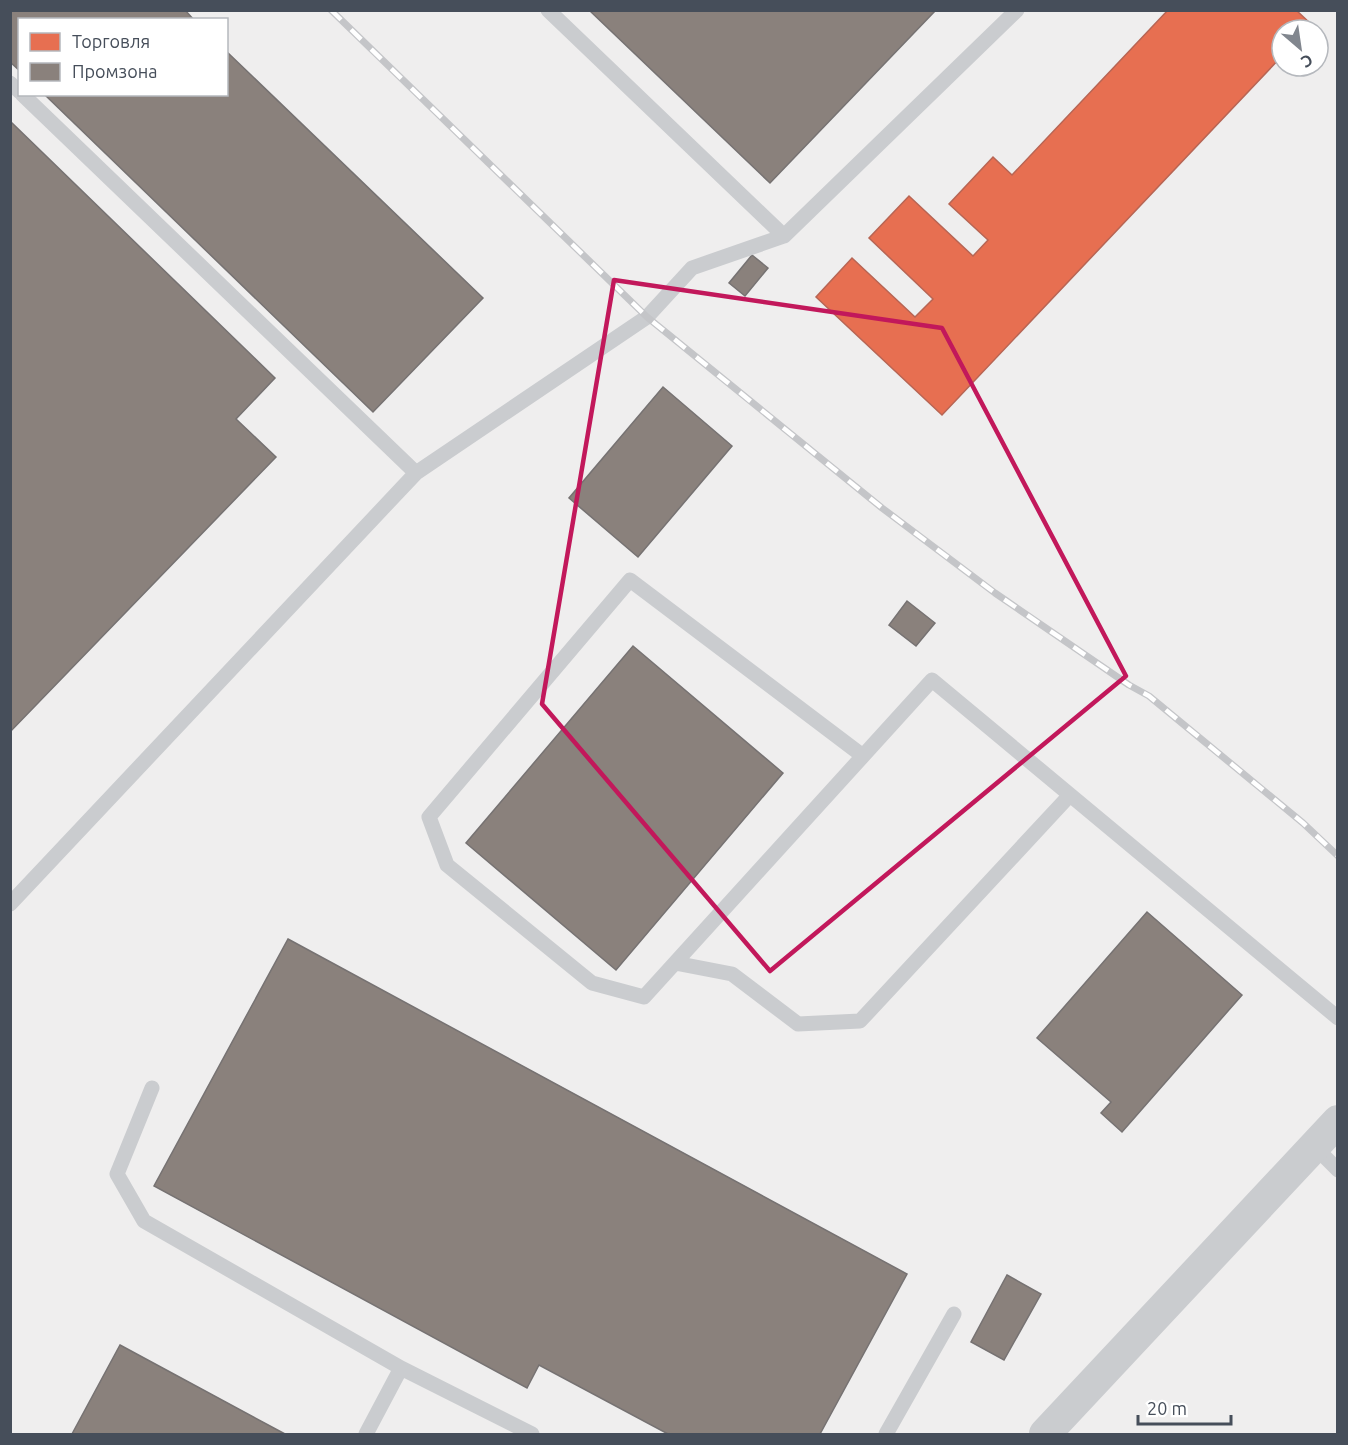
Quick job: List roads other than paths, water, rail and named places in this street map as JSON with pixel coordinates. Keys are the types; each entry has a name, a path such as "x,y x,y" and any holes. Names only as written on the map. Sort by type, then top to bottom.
{"street":[{"path":"1045,1434 1338,1120"}],"lane":[{"path":"548,10 784,236"},
{"path":"10,904 416,473 647,317 692,268 784,236 1017,10"},
{"path":"24,96 416,473"},
{"path":"863,756 630,580 429,817 447,865 592,983 644,997 675,963 863,756 932,680 1338,1018"},
{"path":"675,963 732,974 798,1024 860,1022 1070,795"},
{"path":"152,1088 117,1174 144,1221 401,1368 532,1434"},
{"path":"1314,1146 1338,1170"},
{"path":"886,1434 954,1314"},
{"path":"366,1434 401,1368"}],"railway":[{"path":"331,10 647,317 882,508 995,593 1129,685 1149,696 1303,823 1338,856"}]}
